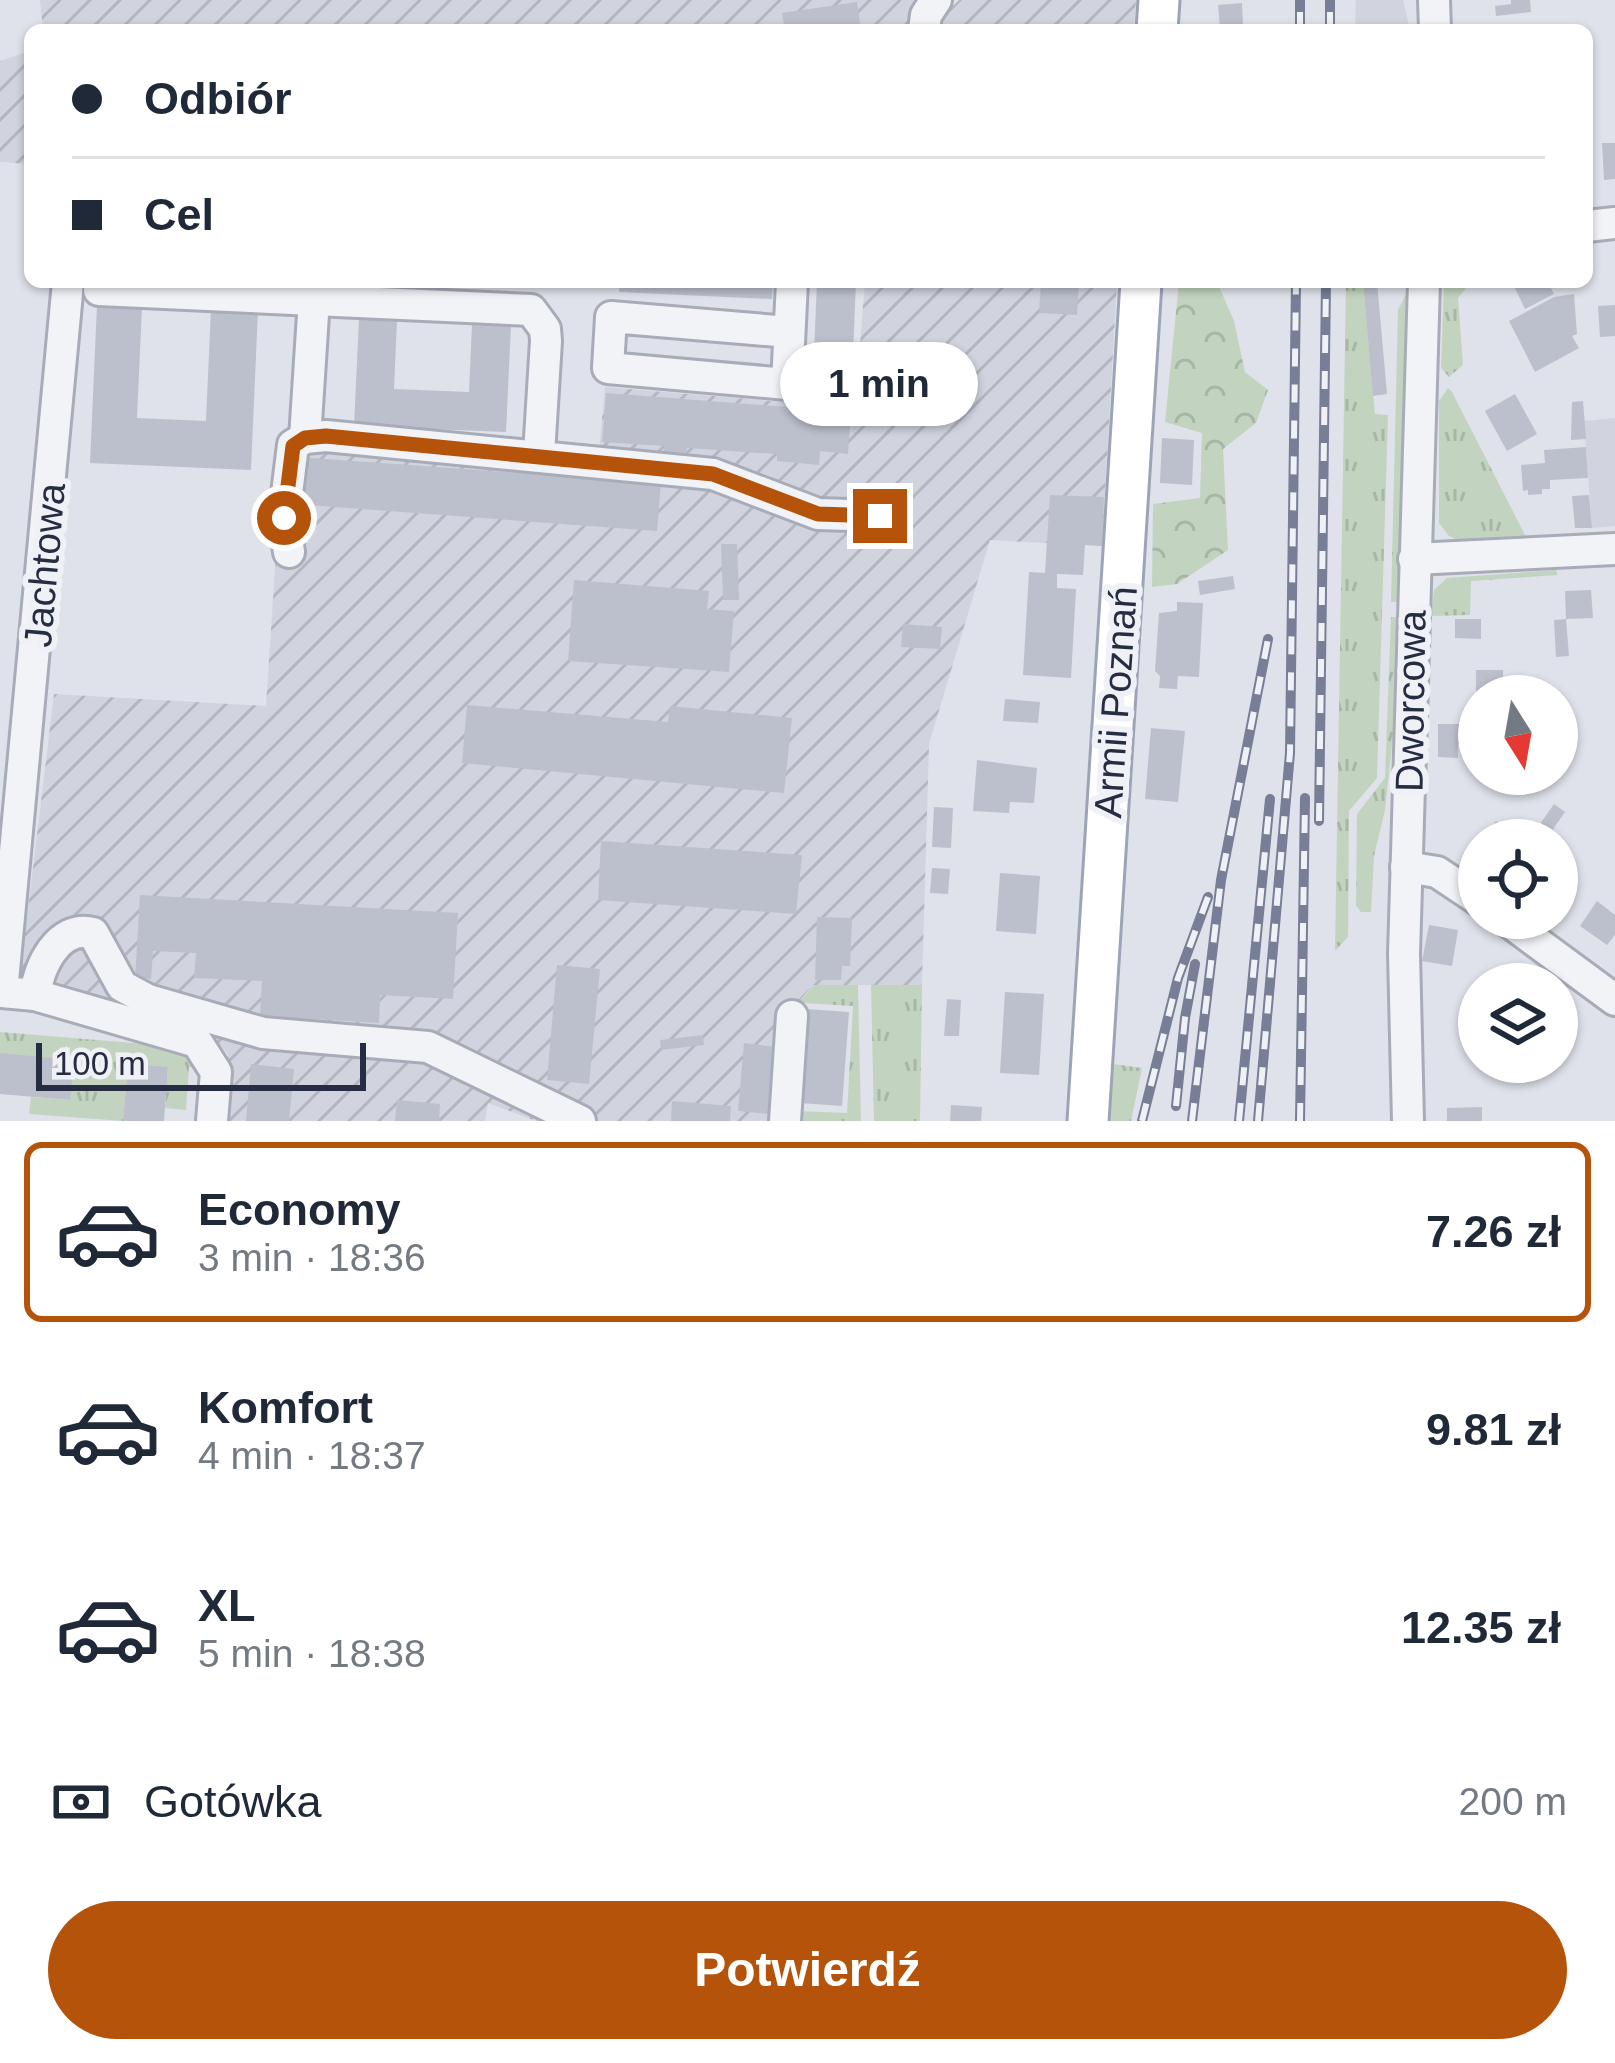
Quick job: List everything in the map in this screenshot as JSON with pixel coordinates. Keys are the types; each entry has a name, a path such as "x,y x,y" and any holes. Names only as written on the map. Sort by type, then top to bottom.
{"main road":[{"name":"Armii Poznań","path":"1088,1121 1141,288"}],"street":[{"name":"Jachtowa","path":"67,288 2,992 35,995 197,1042 216,1072 212,1121"},
{"path":"789,332 611,317 608,368 787,384 792,288"},
{"name":"Dworcowa","path":"1408,1121 1406,868 1424,288"},
{"path":"99,290 531,310 546,341 539,454"},
{"path":"305,438 314,299"},
{"path":"289,552 286,484 293,446 305,438 539,454 713,474 818,514 880,516"},
{"path":"1414,559 1615,549"},
{"path":"1406,868 1437,872 1458,886"},
{"path":"35,995 39,968 46,957 69,936 93,933 122,986 148,1000 263,1033 428,1047 580,1121"},
{"path":"1532,939 1615,1000"},
{"path":"785,1121 792,1016"}],"shaded area":[{"path":"40,0 916,0 910,24 42,24"},
{"path":"959,0 1136,0 1134,24 941,24"},
{"path":"1356,0 1403,0 1409,24 1355,24"},
{"path":"24,53 24,164 0,162 0,61"},
{"path":"865,288 1117,288 1102,546 990,540 929,744 922,985 813,985 784,1019 778,1121 536,1121 488,1103 485,1121 222,1121 228,1054 205,1028 19,984 54,694 266,706 283,446 597,473 605,387 855,408"},
{"path":"1615,418 1615,526 1592,528 1584,421"}],"green space":[{"path":"1178,288 1220,288 1234,321 1245,372 1268,390 1256,423 1223,449 1228,550 1177,584 1152,587 1153,504 1200,498 1202,433 1165,422"},
{"path":"1346,288 1364,288 1375,414 1388,415 1377,778 1349,811 1348,937 1335,951"},
{"path":"1409,288 1400,602 1391,602 1398,310"},
{"path":"1444,288 1466,288 1458,298 1463,365 1449,377 1441,368"},
{"path":"1448,388 1526,537 1459,541 1439,523 1439,401"},
{"path":"1556,570 1558,575 1471,581 1470,615 1431,616 1434,590 1447,578"},
{"path":"1391,617 1400,617 1397,699 1385,810 1374,856 1371,912 1361,912 1356,906 1357,814 1385,778"},
{"path":"1125,844 1113,1064 1142,1068 1131,1121 1102,1121"},
{"path":"814,985 858,985 861,1121 796,1121 796,1111 847,1113 853,1006 803,1003 800,1013 790,1012"},
{"path":"871,985 922,985 920,1121 874,1121"},
{"path":"0,1032 170,1046 205,1063 204,1068 189,1067 186,1110 165,1108 168,1068 128,1064 123,1121 29,1114 31,1097 70,1100 0,1053"}],"building":[{"path":"1511,0 1530,0 1531,12 1496,16 1495,6 1511,4"},
{"path":"857,2 860,24 784,24 782,13"},
{"path":"1242,3 1243,24 1220,24 1218,5"},
{"path":"1602,143 1615,143 1615,179 1604,180"},
{"path":"619,288 773,288 772,299 619,292"},
{"path":"817,288 856,288 852,377 813,376"},
{"path":"1041,288 1079,288 1077,315 1039,313"},
{"path":"1364,288 1378,288 1387,394 1373,396"},
{"path":"1515,288 1551,288 1554,294 1525,309"},
{"path":"1574,294 1577,334 1572,336 1579,348 1535,372 1509,321 1554,297"},
{"path":"97,305 142,307 137,418 206,421 211,308 258,310 251,470 90,463"},
{"path":"1615,305 1615,336 1600,337 1598,306"},
{"path":"359,319 397,321 394,389 469,392 472,324 511,325 506,432 354,426"},
{"path":"606,393 851,412 848,454 820,451 819,465 777,461 777,454 687,448 686,456 663,454 664,446 602,442"},
{"path":"1515,394 1537,434 1507,451 1485,411"},
{"path":"1583,401 1586,439 1571,440 1572,402"},
{"path":"1162,438 1194,440 1192,485 1160,483"},
{"path":"1586,447 1588,478 1550,480 1550,489 1542,489 1542,494 1523,491 1521,465 1545,463 1544,450"},
{"path":"298,457 661,483 657,531 294,504"},
{"path":"1050,495 1104,497 1102,546 1085,545 1083,575 1057,574 1057,588 1076,589 1071,678 1023,675 1029,572 1045,573"},
{"path":"1589,495 1592,528 1575,528 1572,496"},
{"path":"721,544 737,544 739,600 723,600"},
{"path":"1233,576 1235,589 1200,595 1198,581"},
{"path":"574,580 709,591 707,609 734,611 729,672 568,661"},
{"path":"1591,590 1593,618 1566,619 1565,591"},
{"path":"1177,602 1203,603 1199,677 1178,676 1177,689 1159,688 1160,676 1155,671 1159,613 1177,611"},
{"path":"1455,619 1481,619 1481,639 1455,638"},
{"path":"1566,619 1569,656 1556,657 1554,620"},
{"path":"903,624 942,627 940,649 901,647"},
{"path":"1476,670 1503,670 1503,675 1476,675"},
{"path":"1005,699 1040,702 1038,723 1003,721"},
{"path":"467,705 668,722 670,706 792,718 784,793 462,763"},
{"path":"1438,724 1458,724 1458,758 1438,757"},
{"path":"1151,728 1185,731 1178,802 1145,799"},
{"path":"977,760 1037,768 1034,803 1010,802 1009,813 973,811"},
{"path":"1554,804 1565,812 1560,819 1543,819"},
{"path":"934,807 953,808 951,848 932,847"},
{"path":"601,841 802,855 796,914 598,900"},
{"path":"932,868 950,869 948,894 930,893"},
{"path":"1000,873 1040,876 1036,934 996,931"},
{"path":"140,895 458,913 453,999 380,995 379,1023 260,1016 262,981 194,978 196,953 153,951 151,979 135,978"},
{"path":"1597,901 1615,915 1615,935 1607,945 1580,926"},
{"path":"817,917 852,918 850,966 842,966 841,980 815,980"},
{"path":"1429,925 1458,930 1452,966 1422,961"},
{"path":"557,965 600,969 589,1084 547,1080"},
{"path":"1005,992 1044,994 1039,1075 1000,1073"},
{"path":"947,999 961,1000 959,1036 944,1036"},
{"path":"806,1009 849,1012 842,1106 800,1103"},
{"path":"703,1035 704,1045 661,1050 660,1040"},
{"path":"744,1043 776,1047 770,1114 738,1111"},
{"path":"0,1053 74,1060 70,1100 0,1094"},
{"path":"128,1064 168,1067 164,1121 123,1121"},
{"path":"251,1064 294,1069 289,1121 246,1121"},
{"path":"397,1100 440,1104 439,1121 395,1121"},
{"path":"672,1101 731,1106 730,1121 671,1121"},
{"path":"951,1105 982,1107 981,1121 950,1121"},
{"path":"1482,1107 1482,1121 1447,1121 1447,1108"}],"railway":[{"path":"1300,0 1300,24"},
{"path":"1330,0 1330,24"},
{"path":"1258,1121 1290,753 1296,288"},
{"path":"1319,821 1326,288"},
{"path":"1192,1121 1221,880 1268,639"},
{"path":"1300,1121 1305,798"},
{"path":"1239,1121 1270,799"},
{"path":"1142,1121 1178,978 1208,897"},
{"path":"1176,1106 1195,964"}],"route":[{"path":"284,518 293,446 305,438 326,436 713,474 800,510 880,516"}]}
